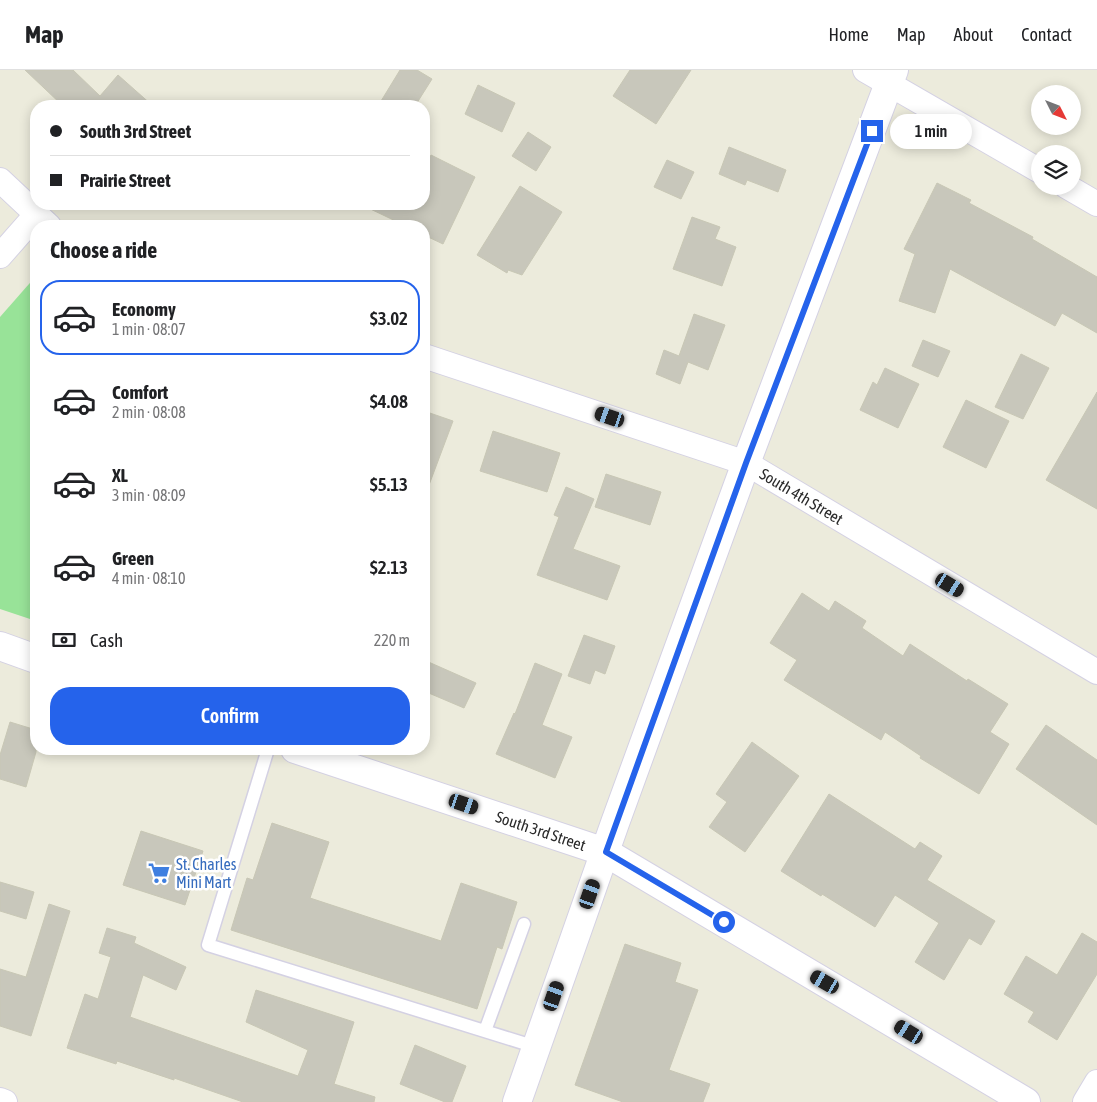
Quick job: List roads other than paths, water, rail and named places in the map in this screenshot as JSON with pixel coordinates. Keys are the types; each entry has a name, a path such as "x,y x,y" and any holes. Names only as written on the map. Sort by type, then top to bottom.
{"street":[{"path":"865,70 892,77 1031,165"},
{"path":"516,1102 746,463 892,77"},
{"path":"0,180 30,208"},
{"path":"1081,193 1095,199"},
{"path":"32,210 43,220"},
{"path":"0,256 30,231"},
{"name":"South 4th Street","path":"430,358 746,463 1097,672"},
{"path":"0,646 30,657"},
{"name":"South 3rd Street","path":"314,755 606,852 1026,1102"},
{"path":"1085,1102 1097,1082"},
{"path":"0,1100 5,1102"}],"lane":[{"path":"266,755 208,945 536,1047"},
{"path":"485,1031 524,924"}],"place":[{"name":"St. Charles Mini Mart","path":"159,873"}]}
